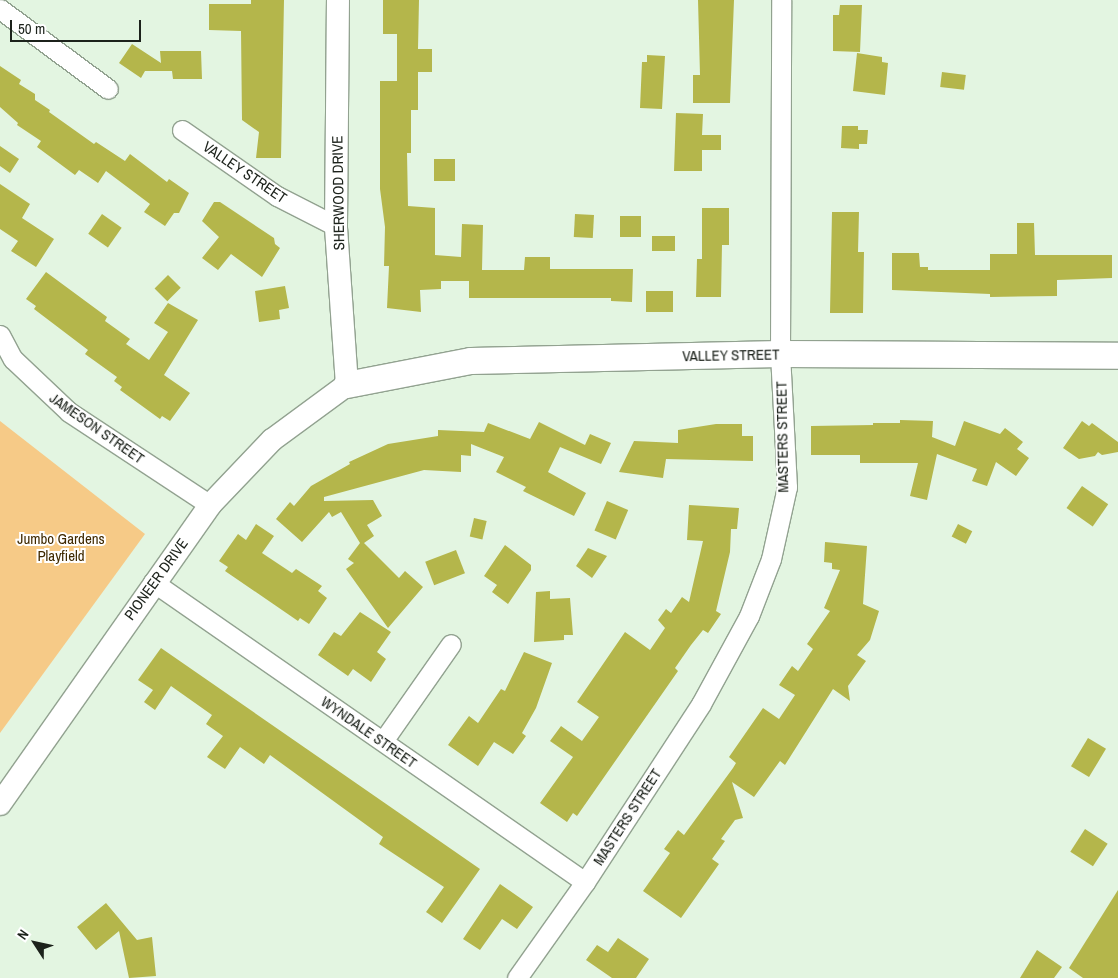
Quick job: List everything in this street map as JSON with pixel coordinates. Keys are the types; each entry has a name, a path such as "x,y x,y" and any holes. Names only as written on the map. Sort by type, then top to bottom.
{"main road":[{"name":"VALLEY STREET","path":"347,385 470,361 780,354 1118,356"}],"street":[{"name":"SHERWOOD DRIVE","path":"338,0 336,226 347,385"},
{"name":"MASTERS STREET","path":"517,978 585,882 701,704 749,616 771,559 787,487 780,354 781,0"},
{"path":"0,9 108,89"},
{"name":"VALLEY STREET","path":"182,130 277,196 336,226"},
{"name":"JAMESON STREET","path":"0,335 13,359 69,412 210,505"},
{"name":"PIONEER DRIVE","path":"0,804 153,582 210,505 272,440 347,385"},
{"name":"WYNDALE STREET","path":"153,582 585,882"},
{"path":"383,741 451,644"}],"green space":[{"name":"Jumbo Gardens Playfield","path":"0,421 145,534 0,733"}],"building":[{"path":"251,0 284,0 281,158 256,158 259,132 242,120 241,31 209,30 209,4 251,4"},
{"path":"383,0 419,0 418,49 432,49 432,72 418,72 418,110 411,110 411,153 407,153 408,206 435,208 435,255 461,257 462,224 483,225 482,270 524,270 525,257 550,257 550,269 633,269 632,302 611,301 611,298 469,298 469,281 441,281 441,289 420,290 421,312 387,308 389,266 384,266 385,227 380,189 380,81 397,81 397,34 383,34"},
{"path":"698,0 734,0 730,103 693,103 693,75 700,75"},
{"path":"840,5 862,5 860,52 833,51 833,15 839,15"},
{"path":"132,44 161,63 160,51 201,51 202,79 173,79 172,71 145,71 141,78 119,63"},
{"path":"857,53 882,57 882,62 888,63 885,95 853,91"},
{"path":"647,55 665,56 662,109 640,108 642,62 647,62"},
{"path":"0,66 21,80 19,84 35,94 35,100 50,110 49,112 94,144 96,142 125,161 130,154 167,182 169,179 189,193 179,213 174,213 165,226 144,212 150,204 106,171 98,183 79,170 75,175 37,147 41,141 17,125 18,123 0,107"},
{"path":"942,72 966,75 964,90 940,87"},
{"path":"676,113 703,114 702,135 721,135 721,150 702,150 702,171 674,171"},
{"path":"842,126 858,126 858,130 868,130 867,144 859,144 859,149 841,148"},
{"path":"0,146 19,159 10,173 0,166"},
{"path":"434,159 455,159 455,181 434,181"},
{"path":"0,184 30,204 22,218 54,239 36,267 11,251 18,241 0,229"},
{"path":"214,202 220,202 274,238 275,244 280,248 262,277 231,254 218,270 202,258 219,237 202,221"},
{"path":"702,208 729,208 729,245 722,245 721,297 696,297 697,259 702,259"},
{"path":"832,212 859,212 858,252 864,252 863,313 830,313"},
{"path":"102,214 122,228 108,247 88,234"},
{"path":"575,214 594,215 593,238 574,237"},
{"path":"620,216 641,216 641,237 620,237"},
{"path":"1017,223 1034,223 1035,255 1112,255 1112,278 1057,280 1057,296 990,297 990,294 892,290 892,253 919,253 920,267 928,267 928,270 990,270 990,254 1017,254"},
{"path":"652,236 675,236 675,251 652,251"},
{"path":"46,272 107,317 105,321 130,339 126,344 149,360 168,332 154,323 168,303 198,320 164,375 190,393 170,421 162,416 160,419 120,390 122,387 114,381 117,377 85,354 88,350 34,309 36,306 26,299"},
{"path":"168,275 181,288 167,301 155,288"},
{"path":"285,286 289,308 279,310 280,319 259,322 255,291"},
{"path":"646,291 673,291 673,312 646,312"},
{"path":"900,420 933,421 932,437 955,446 964,421 1000,434 1005,428 1023,442 1017,449 1029,458 1016,476 996,462 987,486 972,481 977,469 937,454 927,500 910,496 918,463 860,463 860,455 811,455 811,426 873,425 873,423 900,423"},
{"path":"1082,421 1089,426 1092,423 1118,442 1118,452 1102,455 1098,452 1095,456 1079,459 1063,448"},
{"path":"539,422 585,445 590,434 611,443 601,464 560,447 548,472 586,493 574,516 523,491 526,487 496,472 504,457 471,444 471,456 461,455 461,472 424,470 324,497 324,501 373,500 382,516 367,525 374,536 364,543 399,578 405,571 423,587 388,628 346,569 354,563 348,559 360,543 341,512 332,517 329,512 302,542 276,519 290,502 294,506 311,486 350,464 349,462 388,444 438,436 438,430 484,432 488,423 530,439"},
{"path":"716,424 742,424 742,436 753,436 753,461 666,459 663,478 619,472 634,441 678,443 678,430"},
{"path":"1082,486 1108,504 1093,526 1067,508"},
{"path":"607,501 628,510 616,539 594,530"},
{"path":"689,505 739,508 737,529 731,529 730,552 716,611 721,614 708,633 703,630 691,645 675,668 678,671 577,816 573,813 567,822 540,803 573,757 550,741 561,726 582,741 599,717 577,702 625,632 650,650 665,628 658,620 666,609 671,613 682,597 689,602 703,541 687,540"},
{"path":"474,518 487,521 482,539 470,537"},
{"path":"256,524 274,536 262,553 292,573 296,569 322,586 318,591 327,598 309,624 300,618 298,621 225,571 228,567 219,561 238,534 246,540"},
{"path":"958,524 972,531 966,544 952,536"},
{"path":"825,542 867,546 863,604 879,611 870,640 857,655 866,661 848,686 850,701 833,689 785,765 780,761 754,797 732,782 743,818 735,820 721,839 725,841 712,859 719,864 681,918 643,891 670,853 664,849 678,830 684,835 733,768 736,763 729,757 763,708 779,719 795,695 779,685 792,666 798,671 813,649 807,644 830,611 824,608 840,570 832,569 832,563 824,562"},
{"path":"505,545 531,565 531,570 508,604 492,592 497,585 484,576"},
{"path":"588,548 607,556 592,578 576,566"},
{"path":"456,550 465,573 434,585 425,562"},
{"path":"550,591 550,599 570,598 573,635 564,635 564,640 534,642 536,592"},
{"path":"360,612 391,632 377,652 386,659 371,682 353,669 348,676 318,655 334,632 341,636"},
{"path":"161,648 480,869 442,923 426,912 444,887 379,844 383,837 270,755 264,764 240,747 225,769 207,757 223,736 206,724 212,715 171,686 155,710 144,702 153,690 138,680"},
{"path":"524,652 552,663 536,708 522,733 526,736 513,754 494,742 478,766 448,745 469,716 478,723 501,689 505,691"},
{"path":"1088,738 1106,749 1089,777 1071,766"},
{"path":"1085,829 1108,844 1093,866 1070,852"},
{"path":"500,884 533,907 517,929 502,919 480,950 463,939"},
{"path":"1118,890 1118,978 1083,978 1069,968"},
{"path":"106,903 137,940 152,937 156,976 129,978 119,931 96,950 77,927"},
{"path":"618,938 649,959 636,978 612,978 586,960 597,945 608,952"},
{"path":"1037,950 1062,967 1054,978 1020,978"}]}
